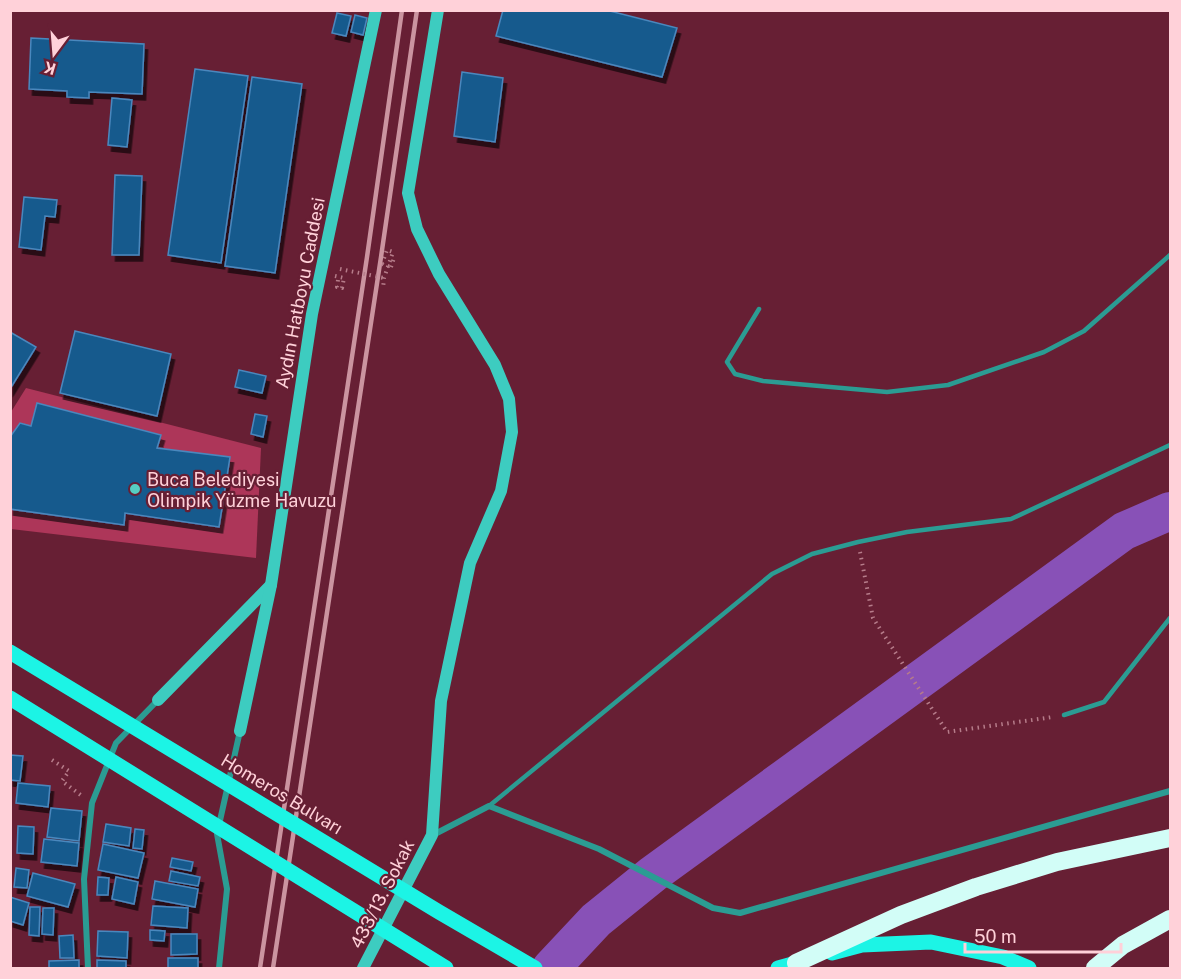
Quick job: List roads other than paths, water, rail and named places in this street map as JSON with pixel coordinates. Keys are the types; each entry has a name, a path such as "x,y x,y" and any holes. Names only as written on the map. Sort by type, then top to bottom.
{"highway":[{"path":"791,966 901,915 976,887 1057,862 1170,838"},
{"path":"1095,969 1123,945 1170,919"}],"main road":[{"name":"Homeros Bulvarı","path":"10,652 535,969"},
{"path":"10,698 446,969"},
{"path":"778,969 862,945 931,942 1003,957 1029,969"}],"street":[{"name":"Aydın Hatboyu Caddesi","path":"240,731 271,585 312,314 376,10"},
{"path":"432,836 441,701 470,563 501,491 512,432 510,399 495,365 439,274 417,229 408,193 438,10"},
{"path":"88,969 84,879 93,804 116,743 271,585"},
{"path":"219,969 227,889 217,834 240,731"},
{"path":"432,836 489,806 599,849 713,908 740,913 1170,791"},
{"name":"433/13. Sokak","path":"363,969 432,836"}],"lane":[{"path":"759,309 727,362 735,374 763,381 887,392 948,385 1044,352 1084,331 1170,255"},
{"path":"489,806 772,574 812,554 858,542 907,532 1011,519 1170,445"},
{"path":"1064,715 1104,702 1170,618"}],"waterway":[{"path":"551,968 596,920 653,874 1124,531 1170,511"}],"railway":[{"path":"260,968 402,10"},
{"path":"273,968 417,10"}],"place":[{"name":"Buca Belediyesi Olimpik Yüzme Havuzu","path":"135,489"}]}
